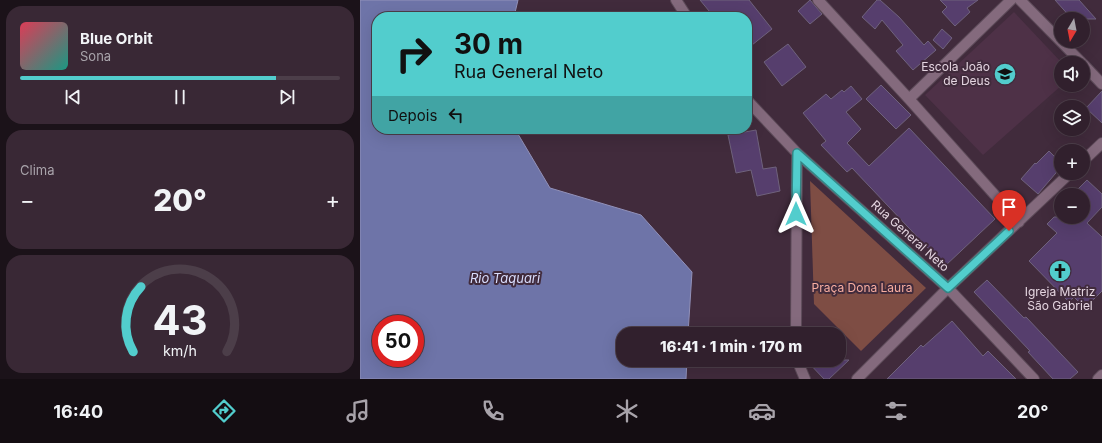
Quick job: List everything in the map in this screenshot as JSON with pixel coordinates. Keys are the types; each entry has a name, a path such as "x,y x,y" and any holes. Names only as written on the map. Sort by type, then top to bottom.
{"street":[{"path":"676,0 683,12"},
{"path":"818,0 1019,222"},
{"path":"909,99 1011,0"},
{"path":"1020,0 1074,56"},
{"path":"1090,72 1102,84"},
{"name":"Rua General Neto","path":"752,105 797,153 948,288 1034,379"},
{"path":"1090,154 1102,143"},
{"path":"796,327 797,153"},
{"path":"857,379 948,288 1063,180"},
{"path":"800,367 805,379"},
{"path":"1098,379 1102,375"}],"shaded area":[{"name":"Escola João de Deus","path":"1014,12 1055,56 1054,56 1054,92 983,155 925,95"}],"green space":[{"name":"Praça Dona Laura","path":"810,181 926,288 861,351 846,336 846,327 837,327 814,304"}],"water":[{"name":"Rio Taquari","path":"360,0 518,0 515,12 372,12 372,134 518,134 550,188 641,215 692,272 688,327 616,327 616,367 687,367 686,379 360,379"}],"building":[{"path":"700,0 749,0 772,29 752,45 752,12 710,12"},
{"path":"810,0 822,14 810,24 798,11"},
{"path":"877,0 880,0 899,17 924,45 928,41 936,50 913,70 896,51 903,45 882,20 875,29 862,17"},
{"path":"940,0 978,0 967,8 970,12 955,26 942,12 947,7"},
{"path":"1055,0 1079,0 1090,12 1066,12"},
{"path":"1090,12 1096,19 1090,19"},
{"path":"942,29 952,38 943,49 933,40"},
{"path":"788,44 806,67 782,86 764,62"},
{"path":"881,85 911,115 896,129 866,99"},
{"path":"851,86 862,99 846,112 861,129 847,143 869,166 909,128 995,219 945,266 852,168 847,172 821,145 826,141 803,113 826,94 831,99 842,90 844,92"},
{"path":"1102,91 1102,123 1090,112 1090,104"},
{"path":"756,130 763,169 776,167 780,191 757,196 751,170 736,173 728,135 752,134 752,131"},
{"path":"1049,151 1054,156 1054,175 1038,194 1021,179 1035,163 1036,164"},
{"path":"1087,180 1102,194 1102,207 1090,220 1090,188 1079,188"},
{"path":"1054,217 1054,224 1088,224 1102,237 1102,291 1085,308 1074,297 1069,302 1029,261 1057,233 1047,224"},
{"path":"987,280 1024,318 1026,317 1078,372 1070,379 1053,379 1028,352 1030,351 974,292"},
{"path":"952,321 983,356 988,351 1016,379 887,379 921,345 923,347"},
{"path":"813,367 842,367 829,379 824,379"}],"place":[{"name":"Escola João de Deus","path":"1005,74"},
{"name":"Igreja Matriz São Gabriel","path":"1060,271"}],"route":[{"path":"796,214 797,153 948,288 1009,231"}]}
